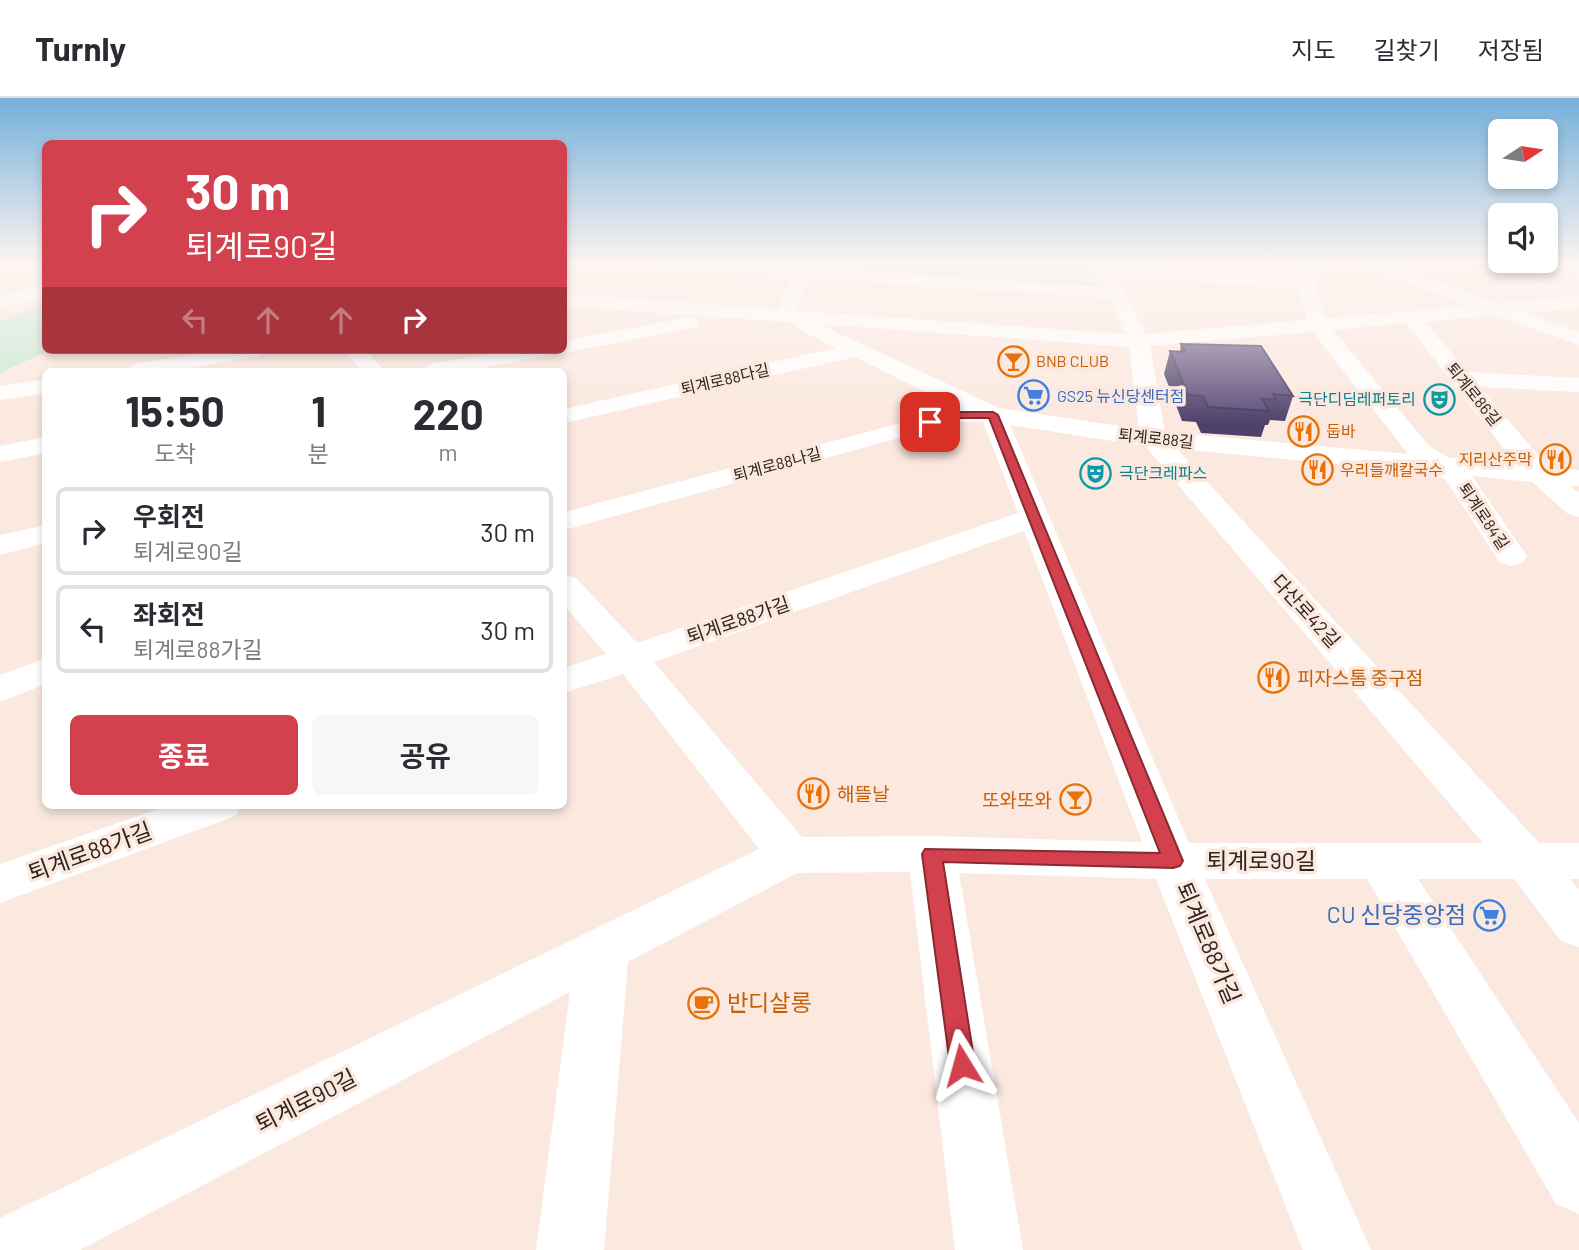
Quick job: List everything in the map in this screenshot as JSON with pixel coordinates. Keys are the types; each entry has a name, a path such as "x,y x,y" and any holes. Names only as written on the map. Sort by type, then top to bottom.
{"street":[{"path":"567,345 723,317"},
{"path":"784,317 1139,341 1401,317"},
{"path":"1127,317 1139,341 1153,439"},
{"name":"퇴계로84길","path":"1314,317 1420,452 1456,474 1511,556"},
{"name":"퇴계로86길","path":"1411,317 1538,473"},
{"path":"1519,317 1579,340"},
{"name":"퇴계로88길","path":"797,318 807,327 993,415 1153,439 1579,477"},
{"name":"퇴계로88다길","path":"568,405 592,409 857,350"},
{"path":"152,368 235,354"},
{"path":"358,354 371,368"},
{"path":"448,368 525,354"},
{"path":"520,355 538,368"},
{"path":"1461,379 1579,385"},
{"path":"0,393 42,387"},
{"name":"퇴계로88나길","path":"567,521 956,415 993,415"},
{"name":"퇴계로88가길","path":"993,415 1173,861 1337,1250"},
{"name":"다산로42길","path":"1153,439 1526,860 1579,926"},
{"path":"0,454 42,447"},
{"path":"1538,473 1579,508"},
{"name":"퇴계로88가길","path":"567,680 1033,518"},
{"path":"0,545 42,535"},
{"path":"567,588 630,658 790,855"},
{"path":"0,691 42,671"},
{"name":"퇴계로88가길","path":"0,884 208,809"},
{"path":"932,854 989,1250"},
{"name":"퇴계로90길","path":"9,1250 790,855 932,854 1173,861 1579,861"},
{"path":"1380,860 1579,1181"},
{"path":"570,1250 601,952"}],"green space":[{"path":"11,317 42,317 42,354 0,373 0,321"}],"building":[{"path":"1181,344 1261,346 1293,396 1273,394 1276,400 1262,399 1269,411 1208,407 1203,396 1188,395 1170,351 1185,352"}],"place":[{"name":"BNB CLUB","path":"1013,361"},
{"name":"GS25 뉴신당센터점","path":"1034,396"},
{"name":"극단디딤레퍼토리","path":"1439,399"},
{"name":"둡바","path":"1303,431"},
{"name":"지리산주막","path":"1555,459"},
{"name":"우리들깨칼국수","path":"1317,470"},
{"name":"극단크레파스","path":"1096,473"},
{"name":"피자스톰 중구점","path":"1274,678"},
{"name":"해뜰날","path":"814,794"},
{"name":"또와또와","path":"1075,800"},
{"name":"CU 신당중앙점","path":"1489,915"},
{"name":"반디살롱","path":"704,1003"}],"route":[{"path":"930,422 956,415 993,415 997,431 1173,861 932,854 962,1065"}]}
